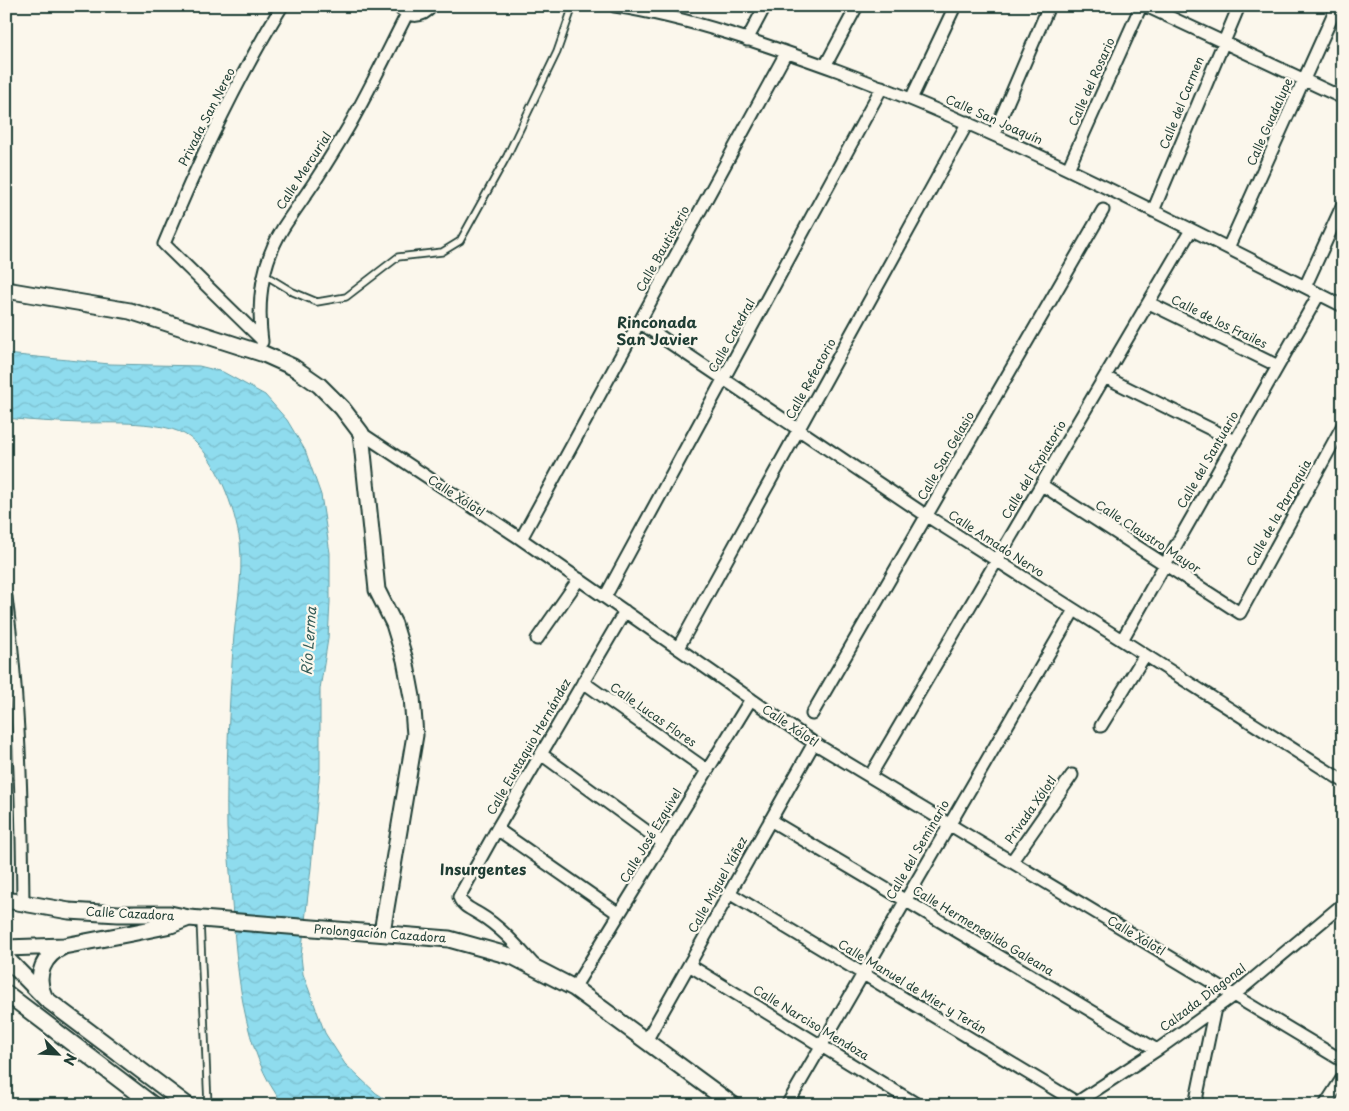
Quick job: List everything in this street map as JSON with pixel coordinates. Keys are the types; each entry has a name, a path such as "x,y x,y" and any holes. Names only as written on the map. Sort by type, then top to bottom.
{"street":[{"name":"Privada San Nereo","path":"263,347 164,244 195,170 230,98 282,6"},
{"path":"402,10 417,16 424,14 432,6"},
{"name":"Calle San Joaquín","path":"615,6 664,11 825,66 968,122 1068,169 1343,306"},
{"path":"747,40 765,6"},
{"path":"825,66 857,6"},
{"path":"911,99 955,6"},
{"path":"994,134 1049,6"},
{"name":"Calle del Rosario","path":"1068,169 1142,6"},
{"path":"1146,6 1343,98"},
{"name":"Calle del Carmen","path":"1153,211 1222,42 1239,6"},
{"name":"Calle Guadalupe","path":"1228,248 1337,6"},
{"name":"Calle Mercurial","path":"263,347 260,317 261,294 272,250 282,229 350,125 379,70 402,10"},
{"name":"Calle Bautisterio","path":"521,539 786,52"},
{"name":"Calle Catedral","path":"605,597 882,87"},
{"name":"Calle Refectorio","path":"678,648 968,122"},
{"path":"1305,287 1343,204"},
{"name":"Calle San Gelasio","path":"812,714 1103,210"},
{"name":"Calle del Expiatorio","path":"870,776 1191,230"},
{"name":"Calle Xólotl","path":"6,290 130,311 263,347 319,385 342,408 360,433 521,539 814,743 1343,1061"},
{"name":"Calle del Santuario","path":"1122,640 1318,294"},
{"name":"Calle de los Frailes","path":"1148,303 1278,366"},
{"name":"Calle Amado Nervo","path":"639,322 927,516 1343,781"},
{"path":"1105,377 1235,441"},
{"name":"Calle de la Parroquia","path":"1240,613 1343,425"},
{"path":"360,433 377,590 394,624 405,660 412,697 415,735 382,932"},
{"name":"Calle Claustro Mayor","path":"1042,485 1240,613"},
{"path":"537,639 579,579"},
{"path":"6,597 12,724 22,813 23,904"},
{"name":"Calle del Seminario","path":"787,1105 1074,610"},
{"name":"Calle Eustaquio Hernández","path":"536,968 510,937 461,903 459,897 496,829 625,611"},
{"path":"1102,726 1145,655"},
{"name":"Calle Lucas Flores","path":"583,682 707,770"},
{"name":"Calle José Ezquivel","path":"574,988 750,699"},
{"name":"Calle Miguel Yáñez","path":"646,1041 814,743"},
{"path":"541,754 663,843"},
{"name":"Privada Xólotl","path":"1012,861 1072,775"},
{"name":"Calle Hermenegildo Galeana","path":"770,820 1157,1050"},
{"path":"496,829 619,914"},
{"name":"Calle Manuel de Mier y Terán","path":"729,893 1077,1104"},
{"name":"Calle Cazadora","path":"6,900 69,911 118,914 170,914 199,919"},
{"name":"Calzada Diagonal","path":"1077,1104 1234,995 1343,904"},
{"name":"Prolongación Cazadora","path":"199,919 359,933 382,932 449,939 514,957 574,988 733,1105"},
{"name":"Calle Cazadora","path":"6,948 64,946 199,919"},
{"path":"46,999 40,984 42,968 50,955 64,946"},
{"path":"6,958 46,999 186,1105"},
{"name":"Calle Narciso Mendoza","path":"689,964 918,1105"},
{"path":"6,993 153,1105"},
{"path":"1195,1105 1216,1008"},
{"path":"1325,1105 1343,1077"}],"lane":[{"path":"265,275 293,292 317,302 346,297 398,257 442,252 460,241 507,156 557,52 573,6"},
{"path":"199,919 208,1105"}],"water":[{"name":"Río Lerma","path":"6,354 110,364 199,366 223,372 265,395 287,420 305,450 321,495 330,553 330,602 328,639 320,689 320,769 301,956 303,974 325,1033 345,1064 376,1093 395,1105 284,1105 270,1084 250,1035 236,955 227,828 229,715 241,555 234,514 216,470 199,446 189,437 166,428 122,423 34,421 6,418"}],"district":[{"name":"Rinconada San Javier","path":"657,332"},
{"name":"Insurgentes","path":"483,870"}]}
